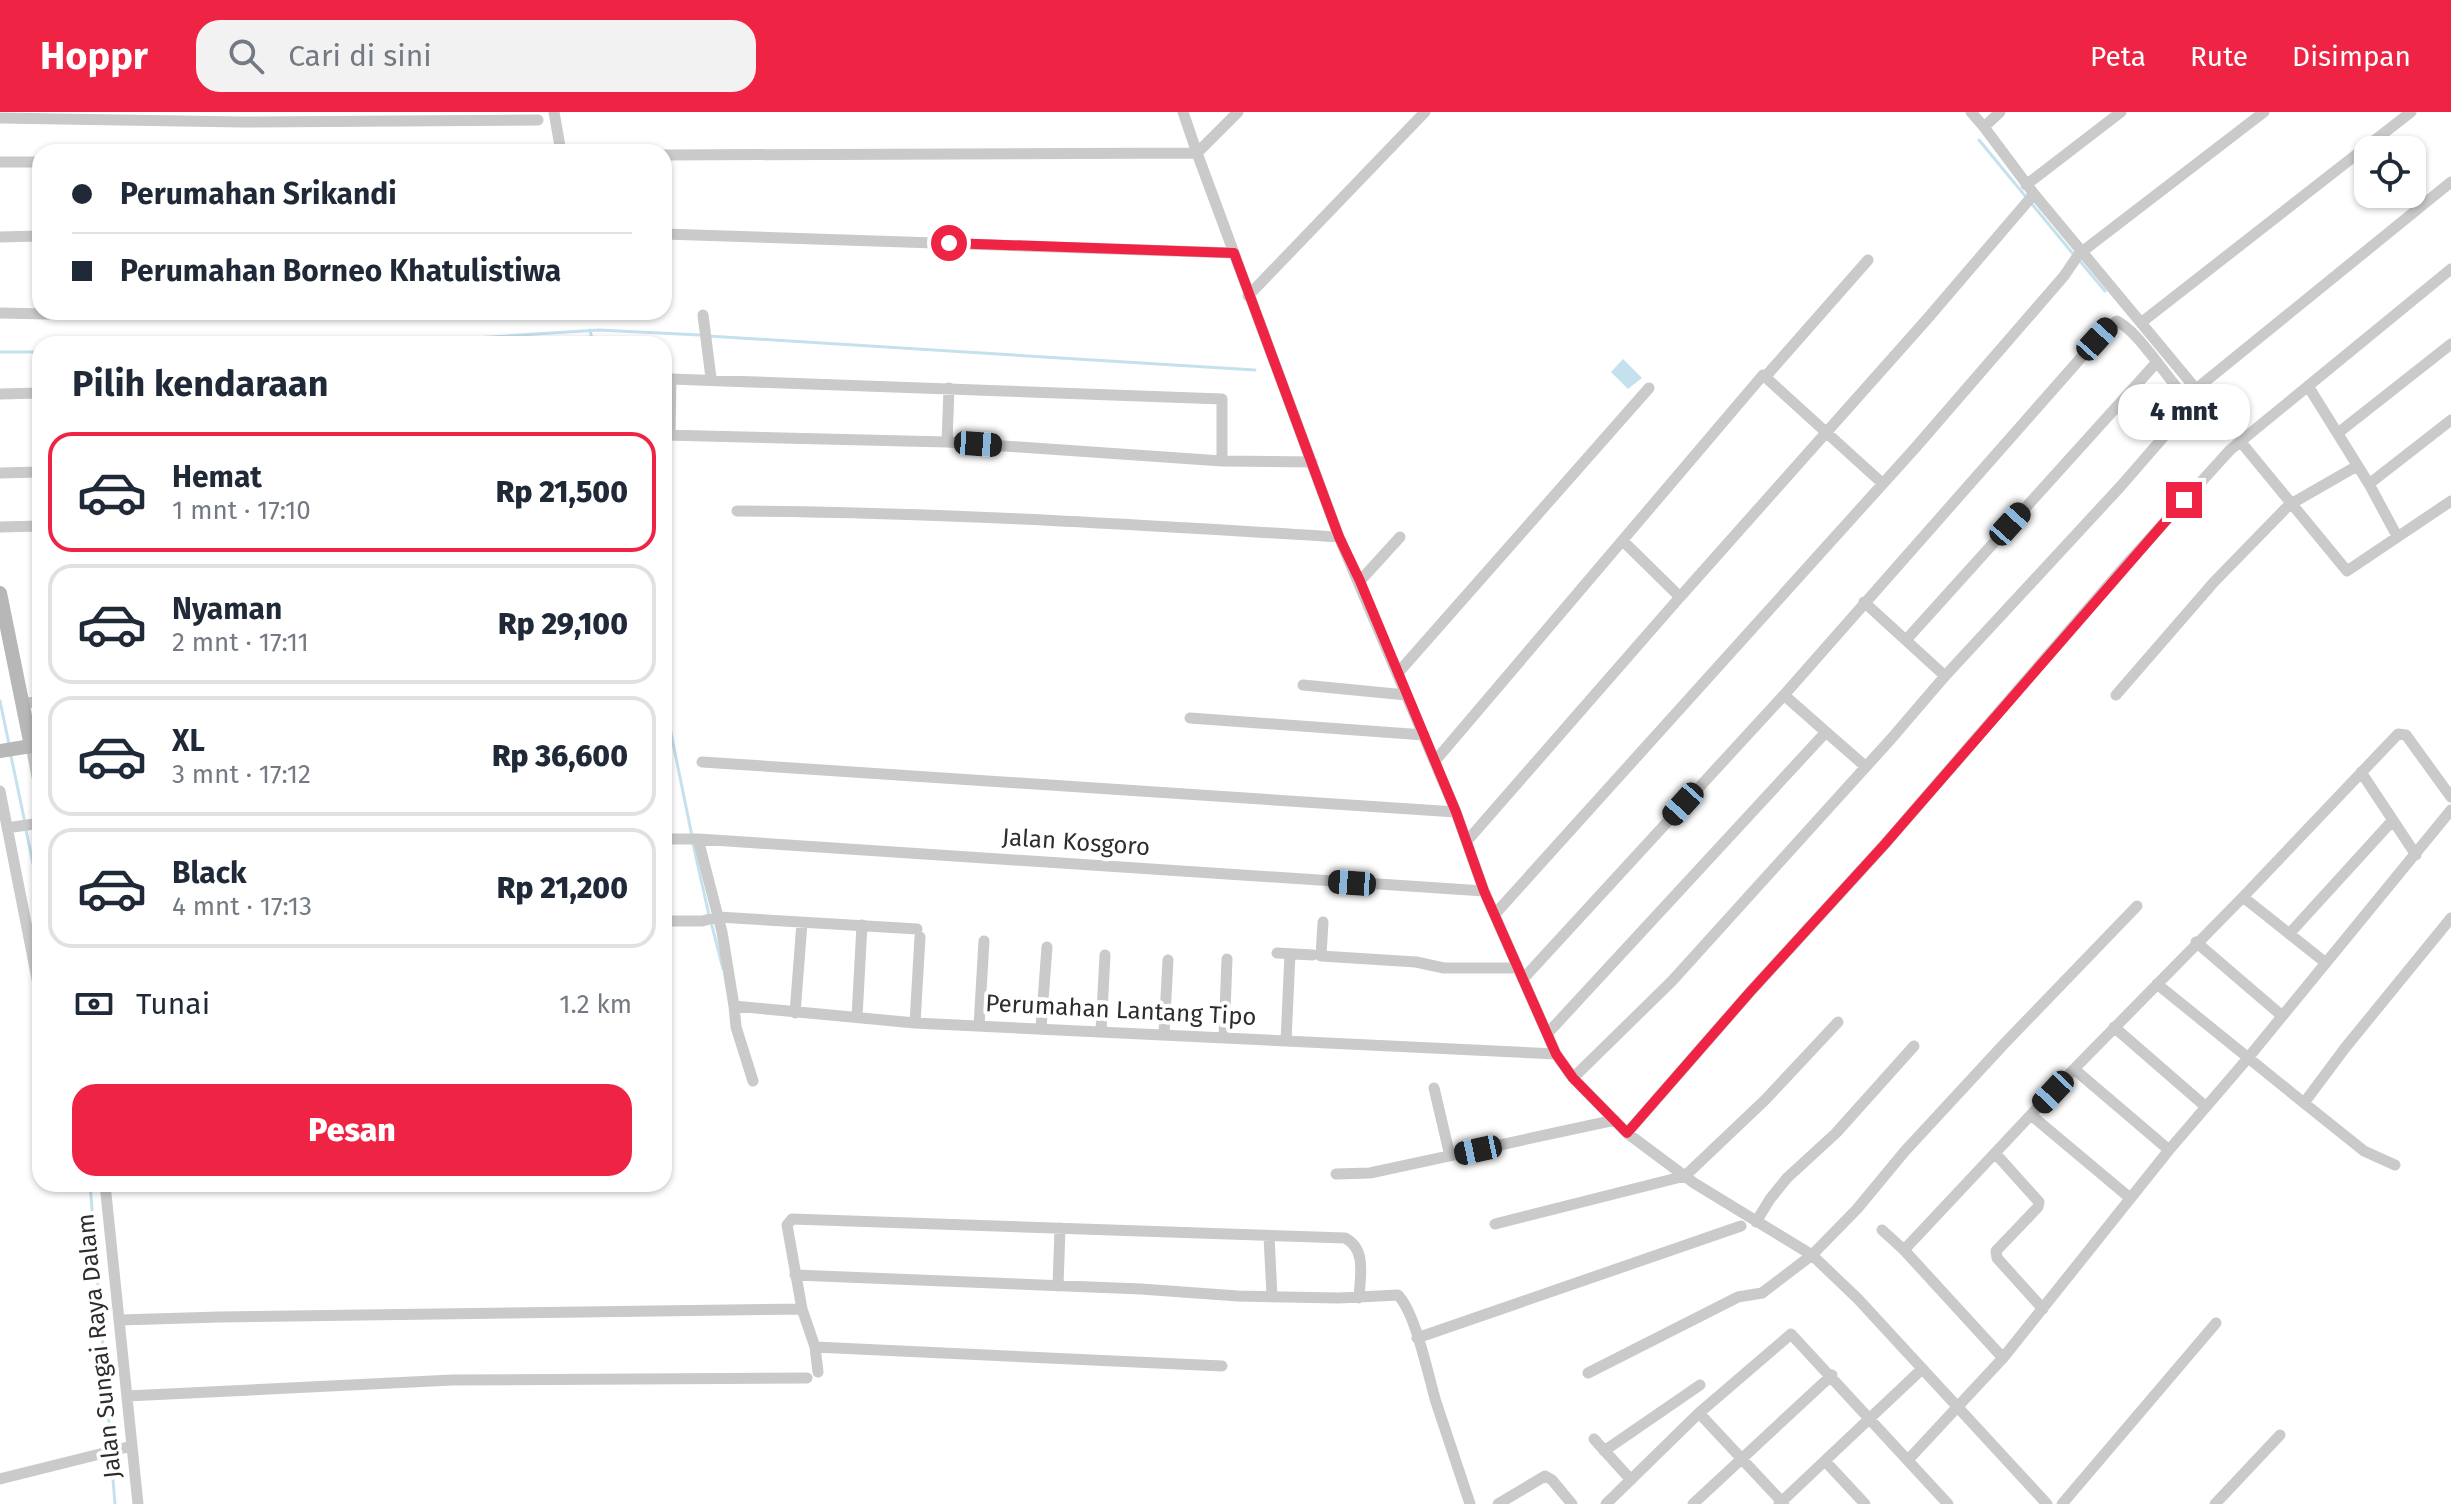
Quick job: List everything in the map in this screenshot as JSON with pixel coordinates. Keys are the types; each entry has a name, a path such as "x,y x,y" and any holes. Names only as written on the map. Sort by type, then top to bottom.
{"street":[{"path":"554,112 560,144"},
{"path":"1183,112 1339,537 1456,812 1484,891 1556,1054 1573,1078 1627,1133 1685,1176 1812,1255 1858,1299 2047,1504"},
{"path":"672,155 1197,153 1238,112"},
{"path":"1248,296 1425,112"},
{"path":"1971,112 2079,255 2142,322 2191,393"},
{"path":"1984,127 2000,112"},
{"path":"1467,841 1928,318 2031,192 2121,112"},
{"path":"1495,914 2004,346 2079,255 2264,112"},
{"path":"2142,322 2411,112"},
{"path":"0,118 242,122 538,120"},
{"path":"0,162 32,162"},
{"path":"1573,1078 1672,981 1945,676 2120,487 2187,410 2191,393 2451,182"},
{"path":"672,234 1234,253"},
{"path":"0,237 32,236"},
{"path":"1435,761 1762,376 1766,376 1868,260"},
{"path":"1627,1133 2235,445 2451,269"},
{"path":"0,313 32,313"},
{"path":"703,315 711,378"},
{"path":"1520,974 1784,695 2113,322 2121,323 2191,393"},
{"path":"2338,433 2451,344"},
{"path":"1906,640 2157,362"},
{"path":"1766,376 1882,483"},
{"path":"672,379 1222,399 1222,461"},
{"path":"2308,386 2369,484 2397,536"},
{"path":"947,442 949,388"},
{"path":"1397,674 1649,388"},
{"path":"0,394 32,393"},
{"path":"2369,484 2451,420"},
{"path":"672,435 947,442 1222,461 1312,462"},
{"path":"2235,445 2347,571 2451,501"},
{"path":"2116,695 2214,582 2288,507 2357,466"},
{"path":"0,473 32,472"},
{"path":"737,511 872,512 1339,537"},
{"path":"0,527 32,526"},
{"path":"1360,581 1400,537"},
{"path":"1623,541 1680,597"},
{"path":"1,600 6,650 22,703 26,747 32,766"},
{"path":"1864,602 1945,676"},
{"path":"1303,685 1406,695"},
{"path":"1784,695 1866,767"},
{"path":"22,703 32,702"},
{"path":"1190,718 1424,735"},
{"path":"1547,1034 1826,732"},
{"path":"1904,1250 2114,1027 2398,734 2404,733 2451,797"},
{"path":"1,751 26,747"},
{"path":"702,762 1456,812"},
{"path":"2361,772 2416,855"},
{"path":"0,791 10,828 32,950"},
{"path":"1908,1460 2003,1358 2169,1150 2451,810"},
{"path":"2289,934 2393,820"},
{"path":"10,828 32,824"},
{"name":"Jalan Kosgoro","path":"672,839 1484,891"},
{"path":"698,839 718,917 737,1033 753,1081"},
{"path":"2243,897 2326,963"},
{"path":"1588,1373 1738,1297 1762,1293 1812,1255 1857,1209 1994,1054 2137,906"},
{"path":"672,921 702,921 718,917 862,925 918,933 915,1023"},
{"path":"2304,1103 2451,918"},
{"path":"1323,922 1321,956 1416,962 1444,968 1520,974"},
{"path":"795,1013 802,923"},
{"path":"857,1017 862,925"},
{"path":"979,1026 984,941"},
{"path":"2196,942 2281,1015"},
{"path":"1041,1028 1047,947"},
{"path":"1286,1041 1284,953 1313,955"},
{"path":"1101,1031 1105,955"},
{"path":"1224,1037 1227,959"},
{"path":"1164,1034 1168,960"},
{"path":"2157,984 2364,1151 2395,1165"},
{"name":"Perumahan Lantang Tipo","path":"734,1006 915,1023 1556,1054"},
{"path":"1495,1224 1685,1176 1765,1100 1838,1022"},
{"path":"2114,1027 2205,1106"},
{"path":"1756,1222 1787,1178 1836,1133 1914,1046"},
{"path":"2074,1069 2169,1150"},
{"path":"1434,1088 1450,1156"},
{"path":"2031,1115 2130,1198"},
{"path":"1336,1174 1370,1173 1615,1120"},
{"path":"1995,1153 2039,1202 2038,1207 1996,1251 1997,1258 2043,1309"},
{"name":"Jalan Sungai Raya Dalam","path":"106,1192 127,1396 126,1447 138,1504"},
{"path":"818,1372 815,1347 795,1275 787,1225 792,1219 1345,1238 1358,1248 1360,1256 1359,1298"},
{"path":"1417,1338 1741,1226"},
{"path":"1058,1286 1060,1228"},
{"path":"1882,1230 2003,1358"},
{"path":"1269,1236 1272,1296"},
{"path":"795,1275 1272,1296 1359,1298 1398,1295 1404,1302 1417,1338 1470,1504"},
{"path":"120,1320 802,1309"},
{"path":"2062,1504 2216,1323"},
{"path":"1606,1504 1699,1413 1789,1334 1793,1334 1948,1504"},
{"path":"815,1347 1222,1366"},
{"path":"1699,1413 1782,1503 1922,1369"},
{"path":"1693,1504 1832,1375"},
{"path":"127,1396 452,1380 807,1378"},
{"path":"1604,1451 1700,1385"},
{"path":"2215,1504 2280,1435"},
{"path":"1594,1439 1631,1480"},
{"path":"0,1479 126,1447"},
{"path":"1825,1461 1865,1504"},
{"path":"1498,1504 1545,1476 1572,1504"}],"water":[{"path":"1623,359 1642,378 1628,389 1611,372"}],"waterway":[{"path":"1979,140 2074,255"},
{"path":"2079,260 2105,291"},
{"path":"590,330 591,336"},
{"path":"505,336 599,330 700,335"},
{"path":"708,336 1255,370"},
{"path":"0,352 32,352"},
{"path":"0,701 9,744"},
{"path":"672,738 692,836"},
{"path":"11,756 25,823"},
{"path":"26,830 32,859"},
{"path":"693,844 709,915"},
{"path":"711,922 723,969"},
{"path":"91,1192 111,1447"},
{"path":"111,1455 115,1504"}],"route":[{"path":"949,243 1234,253 1339,537 1456,812 1484,891 1556,1054 1573,1078 1627,1133 1885,844 2184,500"}]}
